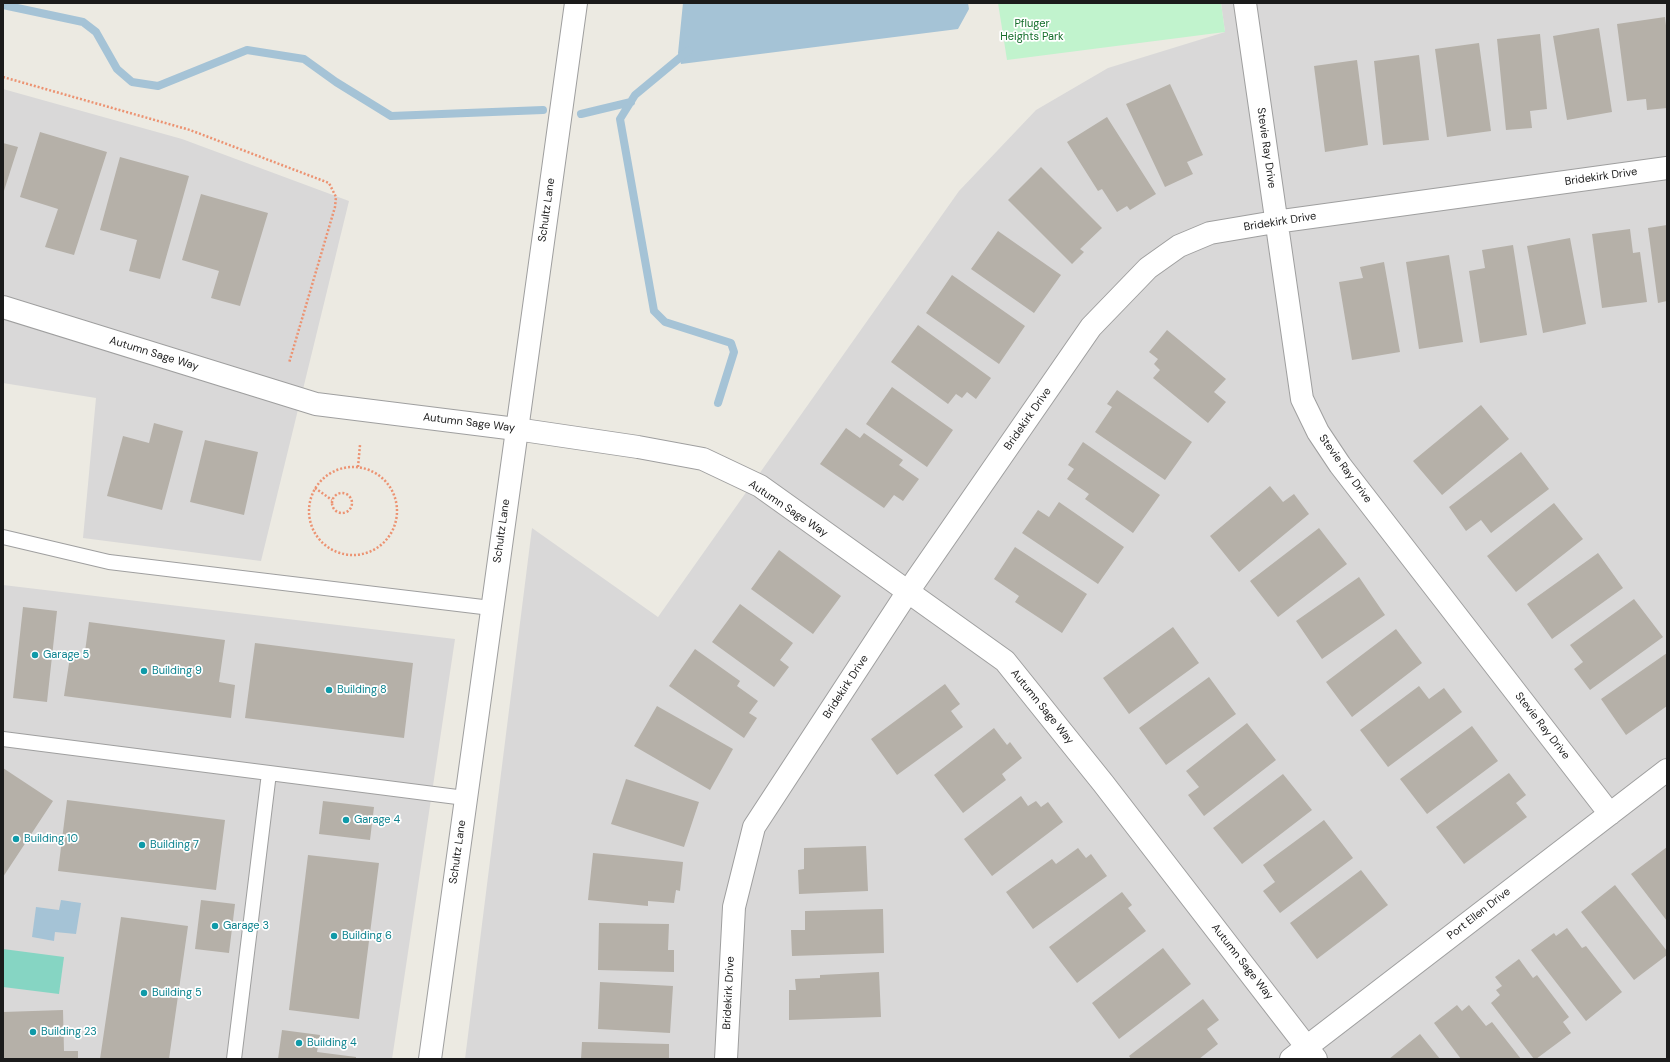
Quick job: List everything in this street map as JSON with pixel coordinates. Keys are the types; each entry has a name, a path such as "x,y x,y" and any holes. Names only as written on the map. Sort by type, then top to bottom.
{"street":[{"name":"Schultz Lane","path":"430,1059 491,608 576,3"},
{"name":"Stevie Ray Drive","path":"1245,3 1302,399 1318,432 1340,465 1610,814"},
{"name":"Bridekirk Drive","path":"726,1059 734,907 754,827 907,593 1091,327 1148,268 1179,246 1210,233 1276,222 1667,168"},
{"name":"Autumn Sage Way","path":"3,307 316,404 516,429 638,447 703,459 760,486 907,593 1005,661 1103,783 1305,1055"},
{"name":"Port Ellen Drive","path":"1305,1055 1667,770"}],"lane":[{"path":"3,538 109,562 491,608"},
{"path":"3,739 466,798"},
{"path":"234,1059 269,773"}],"path":[{"path":"3,77 190,130 329,183 336,197 335,207 289,363"},
{"path":"358,467 360,445"},
{"path":"344,467 358,467 373,471 385,480 394,492 398,506 397,522 391,536 380,547 367,554 352,556 337,553 324,545 315,535 310,521 308,507 315,488 320,481 331,472 344,467"},
{"path":"315,488 332,500 334,510 339,513 346,513 352,505 352,498 343,493 336,495 332,500"}],"shaded area":[{"path":"683,3 968,3 969,9 958,29 681,64 678,53"},
{"path":"1221,3 1667,3 1667,1059 465,1059 532,528 658,617 959,191 1036,110 1108,68 1225,32"},
{"path":"3,89 182,139 349,201 261,561 83,538 96,398 3,383"},
{"path":"3,585 455,639 392,1059 3,1059"},
{"path":"61,900 81,903 76,934 55,932 54,941 32,937 36,907 59,910"},
{"path":"3,949 64,957 59,994 3,987"}],"green space":[{"name":"Pfluger Heights Park","path":"998,3 1221,3 1225,32 1007,60"}],"building":[{"path":"1665,17 1667,34 1667,108 1647,110 1646,99 1627,101 1617,24"},
{"path":"1599,28 1612,112 1567,120 1553,36"},
{"path":"1540,34 1547,109 1530,111 1532,128 1506,130 1497,39"},
{"path":"1479,43 1491,131 1447,137 1435,49"},
{"path":"1419,55 1429,140 1383,145 1374,61"},
{"path":"1357,60 1368,145 1325,152 1314,66"},
{"path":"1170,84 1203,155 1187,162 1193,174 1165,187 1126,104"},
{"path":"1107,117 1156,194 1130,210 1127,206 1117,212 1102,189 1098,191 1067,142"},
{"path":"40,132 107,152 74,255 45,247 58,209 20,197"},
{"path":"3,143 18,147 3,194"},
{"path":"120,157 189,176 160,279 129,271 137,240 100,230"},
{"path":"1041,167 1102,228 1080,249 1084,252 1072,264 1008,200"},
{"path":"201,194 268,213 240,306 211,298 219,271 182,260"},
{"path":"1667,225 1667,301 1658,303 1648,228"},
{"path":"1630,229 1633,253 1640,252 1647,302 1602,308 1592,234"},
{"path":"998,231 1061,275 1034,313 971,269"},
{"path":"1570,238 1586,324 1543,333 1527,246"},
{"path":"1513,245 1527,335 1480,343 1469,271 1485,268 1482,250"},
{"path":"1449,255 1463,342 1419,349 1406,262"},
{"path":"1384,262 1400,352 1352,360 1339,282 1363,278 1360,267"},
{"path":"952,275 1025,326 999,364 926,313"},
{"path":"918,325 991,378 976,399 967,392 962,398 956,394 948,404 891,362"},
{"path":"1167,330 1226,379 1214,392 1226,402 1208,423 1153,378 1160,370 1154,364 1158,359 1149,352"},
{"path":"892,387 953,430 927,467 866,424"},
{"path":"1117,390 1192,442 1165,480 1095,432 1112,407 1107,404"},
{"path":"1481,405 1509,439 1442,495 1413,461"},
{"path":"154,423 183,431 162,510 107,496 123,436 149,443"},
{"path":"846,428 860,438 864,433 903,460 899,465 919,479 903,501 894,495 884,508 820,464"},
{"path":"205,440 258,452 244,515 190,502"},
{"path":"1083,442 1160,495 1133,533 1085,499 1089,494 1067,479 1074,469 1068,465"},
{"path":"1521,452 1549,489 1491,533 1481,520 1466,531 1449,507"},
{"path":"1270,486 1283,502 1294,494 1309,514 1239,572 1210,536"},
{"path":"1059,502 1124,547 1098,584 1022,533 1038,510 1049,517"},
{"path":"1554,503 1583,539 1516,592 1487,556"},
{"path":"1319,528 1347,564 1278,617 1250,581"},
{"path":"1015,547 1087,594 1062,633 1015,602 1019,596 994,579"},
{"path":"779,550 841,596 813,634 751,589"},
{"path":"1598,553 1623,588 1552,639 1527,604"},
{"path":"1359,577 1385,615 1322,659 1296,621"},
{"path":"1634,599 1663,637 1590,690 1574,669 1583,662 1570,645"},
{"path":"740,604 793,643 780,660 789,667 774,687 712,642"},
{"name":"Garage 5","path":"23,607 57,611 47,702 13,698"},
{"name":"Building 9","path":"89,622 225,640 219,682 235,685 231,718 64,696 70,657 84,659"},
{"path":"1173,627 1199,663 1129,714 1103,678"},
{"path":"1396,629 1422,663 1352,717 1326,682"},
{"name":"Building 8","path":"255,643 413,663 404,738 245,718"},
{"path":"695,649 740,681 737,686 758,701 749,713 757,718 744,738 669,686"},
{"path":"1667,653 1667,706 1626,735 1601,699"},
{"path":"1209,677 1236,714 1166,765 1139,728"},
{"path":"945,684 960,704 951,711 963,727 897,775 871,739"},
{"path":"1419,686 1429,699 1444,688 1462,712 1388,767 1360,730"},
{"path":"657,706 733,749 710,790 634,746"},
{"path":"1247,723 1276,760 1204,816 1188,795 1199,787 1186,771"},
{"path":"1472,726 1498,761 1427,814 1400,779"},
{"path":"994,728 1007,745 1010,742 1022,758 1002,774 1006,780 963,813 934,775"},
{"name":"Building 10","path":"3,768 53,801 3,877"},
{"path":"1509,773 1526,795 1516,803 1527,817 1464,864 1436,827"},
{"path":"1283,774 1312,810 1242,864 1213,828"},
{"path":"626,779 699,802 684,847 611,824"},
{"path":"1021,796 1028,806 1036,801 1041,807 1048,802 1063,822 992,876 964,839"},
{"name":"Building 7","path":"67,800 225,820 216,890 58,871"},
{"name":"Garage 4","path":"323,801 374,807 370,840 319,834"},
{"path":"1324,820 1353,858 1280,913 1263,891 1275,882 1263,865"},
{"path":"866,846 868,891 799,894 798,870 804,869 804,848"},
{"path":"1667,847 1667,921 1631,874"},
{"path":"1078,848 1086,858 1091,854 1107,876 1033,929 1006,892 1052,859 1056,864"},
{"path":"593,853 683,862 680,891 676,890 674,903 648,901 648,906 588,900"},
{"name":"Building 6","path":"308,855 379,863 359,1019 289,1010"},
{"path":"1361,870 1388,905 1317,959 1290,923"},
{"path":"1615,885 1667,951 1667,955 1634,980 1581,912"},
{"path":"1122,892 1132,905 1128,908 1146,931 1077,983 1049,947"},
{"name":"Garage 3","path":"201,900 235,904 229,953 195,949"},
{"path":"883,909 884,953 792,956 791,930 805,930 805,911"},
{"name":"Building 5","path":"121,917 188,926 169,1059 100,1059"},
{"path":"599,923 669,924 668,950 674,950 674,972 598,970"},
{"path":"1567,928 1582,948 1586,946 1622,992 1586,1021 1531,950 1554,933 1556,936"},
{"path":"1163,948 1191,984 1119,1039 1092,1003"},
{"path":"1519,959 1533,978 1537,975 1569,1017 1563,1022 1571,1033 1536,1059 1534,1059 1491,1003 1500,995 1496,990 1502,986 1495,977"},
{"path":"879,972 881,1017 789,1020 789,990 796,990 795,979 820,978 820,975"},
{"path":"600,982 673,986 670,1033 598,1029"},
{"path":"1203,999 1219,1020 1207,1029 1218,1044 1199,1059 1131,1059 1129,1056"},
{"path":"1457,1005 1462,1011 1469,1005 1486,1026 1492,1022 1521,1059 1461,1059 1434,1023"},
{"name":"Building 23","path":"63,1010 64,1051 78,1051 78,1059 3,1059 3,1012"},
{"name":"Building 4","path":"282,1030 320,1035 317,1052 356,1057 356,1059 278,1059"},
{"path":"1420,1034 1440,1059 1389,1059"},
{"path":"582,1042 669,1044 669,1059 581,1059"}],"waterway":[{"path":"3,5 83,22 96,32 117,69 132,82 158,86 247,50 304,59 336,82 391,116 543,110"},
{"path":"688,51 635,95 620,119 654,311 665,322 731,343 734,352 718,403"},
{"path":"581,114 631,102"}],"place":[{"name":"Garage 5","path":"35,655"},
{"name":"Building 9","path":"144,671"},
{"name":"Building 8","path":"329,690"},
{"name":"Garage 4","path":"346,820"},
{"name":"Building 10","path":"16,839"},
{"name":"Building 7","path":"142,845"},
{"name":"Garage 3","path":"215,926"},
{"name":"Building 6","path":"334,936"},
{"name":"Building 5","path":"144,993"},
{"name":"Building 23","path":"33,1032"},
{"name":"Building 4","path":"299,1043"}]}
